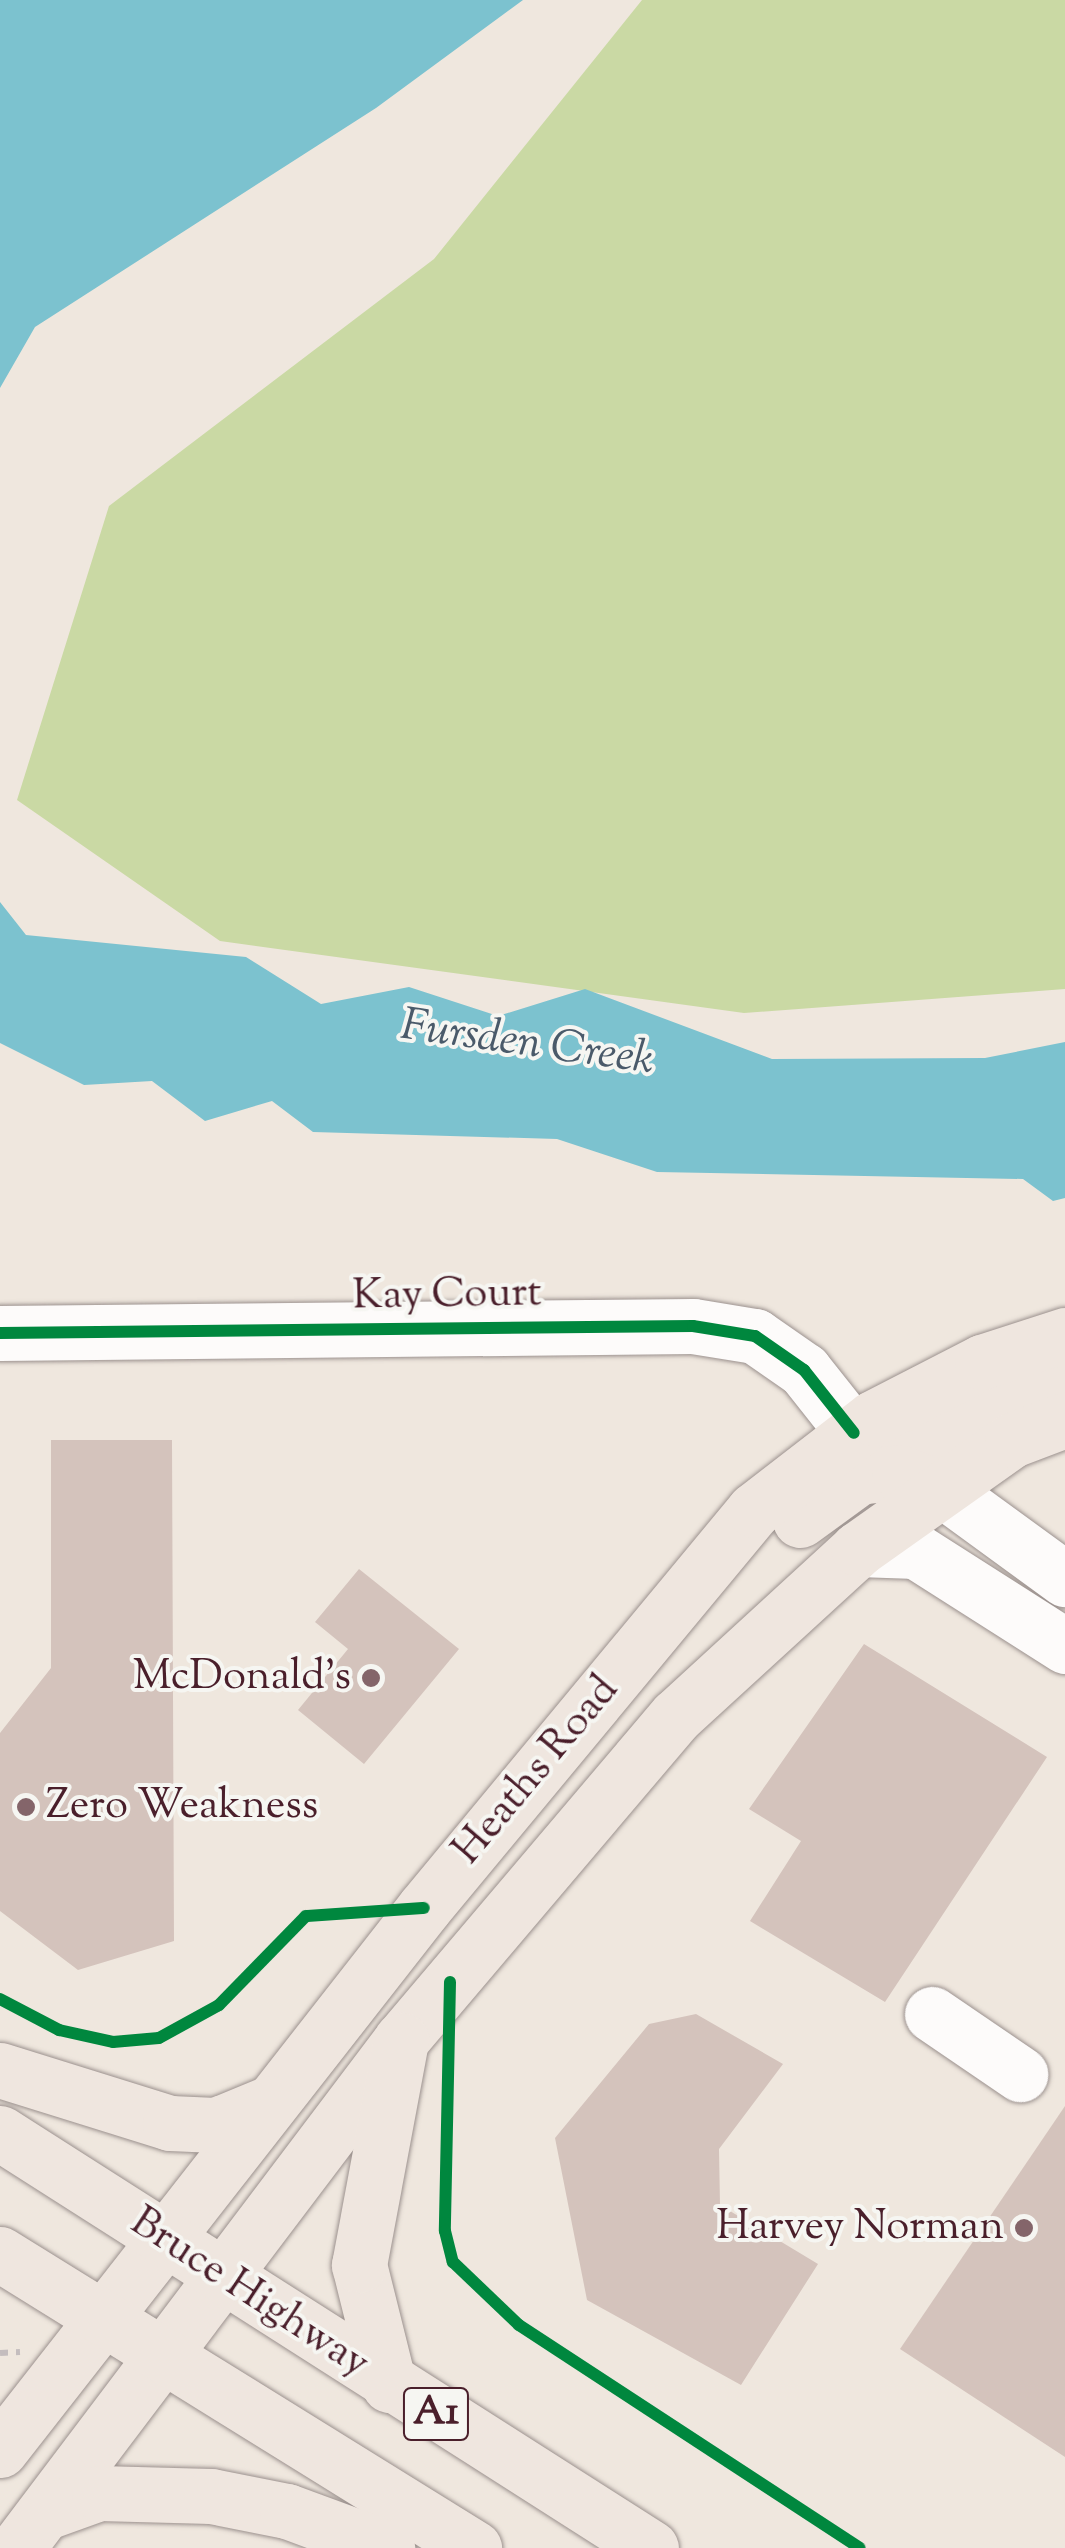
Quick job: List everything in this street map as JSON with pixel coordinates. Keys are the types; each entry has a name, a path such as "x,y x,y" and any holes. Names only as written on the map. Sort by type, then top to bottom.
{"main road":[{"name":"Heaths Road","path":"0,2450 270,2103 754,1510 854,1433 982,1362 1065,1335"},
{"path":"854,1433 894,1442 939,1434 1065,1378"},
{"name":"Heaths Road","path":"32,2530 401,2040 676,1716 858,1550 1012,1440 1065,1420"},
{"path":"644,1642 859,1478 899,1472 940,1488"},
{"path":"389,2385 358,2266 401,2040"},
{"path":"0,2070 170,2123 216,2126 270,2103"},
{"name":"Bruce Highway","path":"0,2133 220,2280 651,2548"},
{"name":"A1","path":"0,2254 161,2359 474,2548"},
{"path":"32,2530 99,2494 211,2496 387,2548"}],"street":[{"name":"Kay Court","path":"0,1332 693,1326 755,1336 804,1370 854,1433"},
{"path":"940,1488 1065,1579"},
{"path":"858,1550 916,1551 1065,1646"},
{"path":"932,2014 1020,2074"}],"green space":[{"path":"642,0 1065,0 1065,989 744,1013 220,941 17,800 109,506 434,259"}],"water":[{"path":"0,0 523,0 376,108 35,327 0,388"},
{"name":"Fursden Creek","path":"0,902 26,935 246,957 321,1004 409,987 498,1016 585,989 772,1059 985,1058 1065,1042 1065,1198 1053,1201 1023,1179 657,1172 557,1139 313,1132 272,1101 205,1121 152,1081 84,1085 0,1043"}],"building":[{"path":"51,1440 172,1440 174,1941 78,1970 0,1911 0,1733 51,1668"},
{"path":"359,1569 459,1649 364,1764 298,1710 348,1649 315,1622"},
{"path":"864,1644 1047,1757 885,2002 750,1921 801,1841 749,1809"},
{"path":"696,2014 783,2064 719,2149 720,2205 818,2264 741,2385 587,2300 555,2138 649,2024"},
{"name":"Harvey Norman","path":"1065,2106 1065,2457 900,2349"}],"cycle path":[{"path":"0,1333 693,1326 755,1336 804,1370 854,1433"},
{"path":"0,1999 59,2030 113,2042 159,2038 219,2005 306,1916 424,1908"},
{"path":"450,1982 445,2231 453,2262 519,2325 860,2548"}],"place":[{"name":"McDonald's","path":"371,1678"},
{"name":"Zero Weakness","path":"26,1807"},
{"name":"Harvey Norman","path":"1024,2228"}]}
